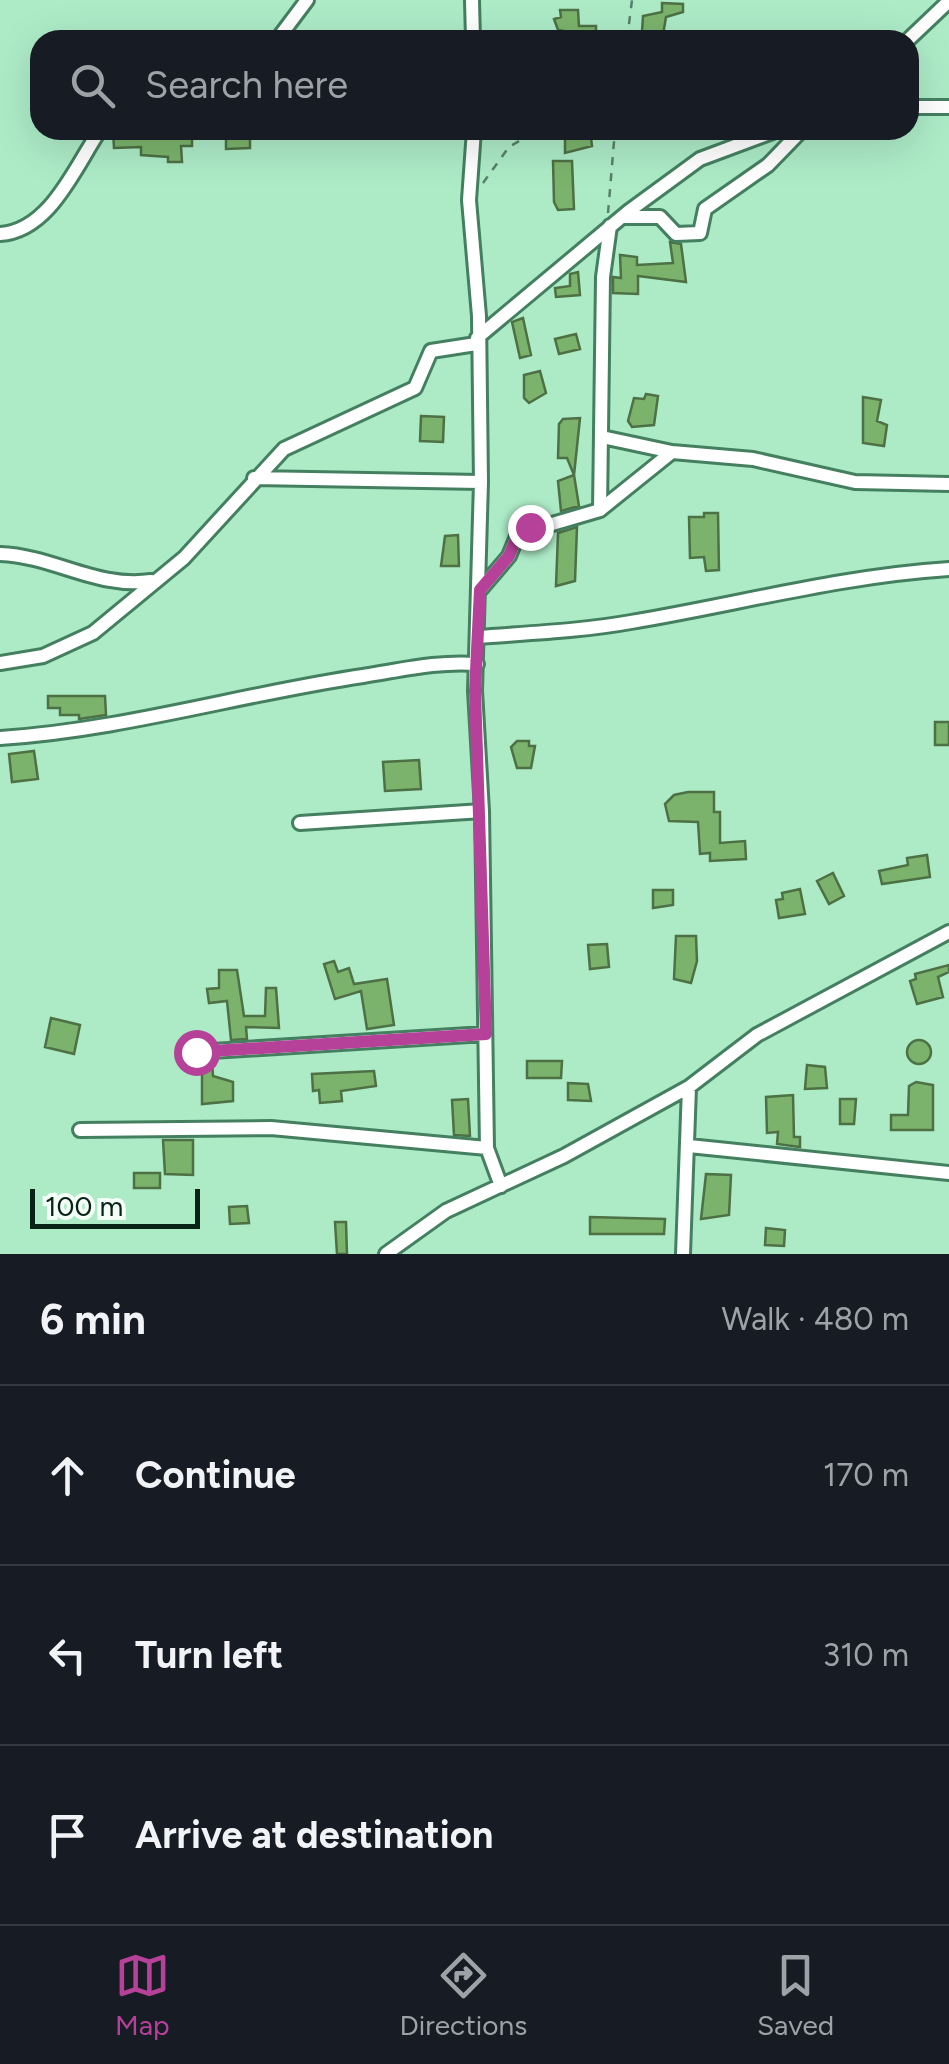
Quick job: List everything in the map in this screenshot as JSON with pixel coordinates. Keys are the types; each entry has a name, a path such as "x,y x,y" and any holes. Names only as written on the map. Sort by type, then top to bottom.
{"street":[{"path":"285,30 308,0"},
{"path":"472,0 473,30"},
{"path":"919,30 949,2"},
{"path":"919,107 949,106"},
{"path":"0,234 30,226 46,212 93,140"},
{"path":"473,140 469,200 481,482 477,664 487,1148 501,1186"},
{"path":"0,663 43,656 92,633 184,558 284,449 415,388 431,351 477,341 611,225 700,158 750,140"},
{"path":"611,225 660,217 676,234 700,233 705,209 768,165 792,140"},
{"path":"600,510 604,277 611,225"},
{"path":"602,437 672,452 754,460 855,482 949,484"},
{"path":"480,590 509,556 518,534 600,510 672,452"},
{"path":"254,478 481,482"},
{"path":"0,554 47,561 122,585 154,580"},
{"path":"478,637 627,623 742,598 796,594 858,577 949,570"},
{"path":"0,738 114,727 175,709 444,662 477,664"},
{"path":"300,823 482,811"},
{"path":"386,1254 446,1211 689,1086 757,1035 949,932"},
{"path":"196,1052 486,1034"},
{"path":"683,1254 689,1086"},
{"path":"80,1130 272,1128 487,1148"},
{"path":"689,1146 949,1173"}],"path":[{"path":"628,30 632,0"},
{"path":"469,200 509,148 522,140"},
{"path":"611,225 614,140"}],"building":[{"path":"662,3 683,4 683,12 666,17 664,30 642,30 643,16 662,12"},
{"path":"560,10 578,10 579,26 596,26 596,30 558,30 554,19 561,17"},
{"path":"114,140 192,140 192,146 181,146 182,162 141,155 141,147 114,148"},
{"path":"226,140 250,140 250,148 226,149"},
{"path":"565,140 591,140 592,146 565,153"},
{"path":"553,161 572,161 574,209 558,210 554,202"},
{"path":"670,242 681,244 686,282 638,276 638,294 613,293 613,277 621,278 620,255 637,257 637,265 673,263"},
{"path":"578,272 580,295 556,297 555,288 570,286 570,274"},
{"path":"523,318 531,355 520,358 512,322"},
{"path":"576,334 580,349 559,354 555,339"},
{"path":"540,371 546,393 529,403 524,398 524,375"},
{"path":"646,394 658,396 654,425 632,427 628,421 634,398 644,399"},
{"path":"863,397 881,400 877,421 887,425 884,446 863,443"},
{"path":"421,416 444,417 443,442 420,441"},
{"path":"580,418 574,475 567,458 558,458 559,424 563,419"},
{"path":"574,475 579,506 561,511 558,481"},
{"path":"704,513 718,513 719,570 706,571 704,557 690,558 689,517 704,517"},
{"path":"577,527 575,581 556,586 558,533"},
{"path":"458,535 459,566 441,566 445,536"},
{"path":"48,696 105,696 106,715 79,719 79,715 60,715 60,708 48,708"},
{"path":"935,722 949,722 949,745 935,745"},
{"path":"517,741 529,741 529,746 535,746 531,768 517,768 511,747"},
{"path":"34,751 38,779 12,782 9,754"},
{"path":"419,760 421,789 385,791 383,762"},
{"path":"714,792 714,812 720,812 720,843 745,841 746,859 710,861 710,853 700,854 698,822 669,821 665,804 674,795"},
{"path":"927,855 930,877 882,884 879,871 908,865 907,858"},
{"path":"833,873 844,896 829,904 817,881"},
{"path":"800,889 805,914 779,918 776,900 783,899 782,893"},
{"path":"653,890 673,890 673,905 653,908"},
{"path":"676,936 696,936 697,961 691,983 674,979"},
{"path":"607,944 609,967 590,969 588,945"},
{"path":"334,961 338,972 349,968 354,984 387,979 394,1025 367,1029 361,991 335,999 324,964"},
{"path":"949,965 949,972 938,977 943,997 917,1004 910,981 916,979 915,974"},
{"path":"219,970 237,970 244,1016 265,1016 266,988 276,988 279,1028 246,1027 247,1039 231,1040 227,1001 209,1003 207,989 219,988"},
{"path":"51,1018 80,1025 74,1054 45,1047"},
{"path":"919,1040 931,1052 919,1064 907,1052"},
{"path":"212,1061 213,1076 233,1082 233,1101 202,1104 202,1073 196,1074 195,1062"},
{"path":"527,1061 562,1061 561,1078 527,1078"},
{"path":"807,1065 825,1067 827,1088 805,1089"},
{"path":"374,1071 376,1086 341,1091 342,1101 320,1103 319,1090 313,1091 312,1074"},
{"path":"916,1082 933,1085 933,1130 891,1130 891,1115 908,1115 909,1086"},
{"path":"568,1083 588,1084 591,1101 568,1100"},
{"path":"793,1095 794,1137 800,1137 800,1147 777,1144 778,1132 767,1133 766,1097"},
{"path":"468,1099 470,1136 454,1135 452,1100"},
{"path":"840,1099 856,1099 854,1124 840,1124"},
{"path":"163,1140 193,1140 193,1175 165,1174"},
{"path":"134,1173 160,1173 160,1188 134,1188"},
{"path":"706,1174 731,1175 729,1215 701,1219"},
{"path":"247,1206 249,1223 230,1224 229,1207"},
{"path":"590,1217 665,1219 664,1234 590,1234"},
{"path":"335,1222 346,1222 347,1254 337,1254"},
{"path":"766,1228 785,1230 784,1246 765,1245"}],"route":[{"path":"196,1052 486,1034 475,691 480,590 509,556 518,534 530,527"}]}
